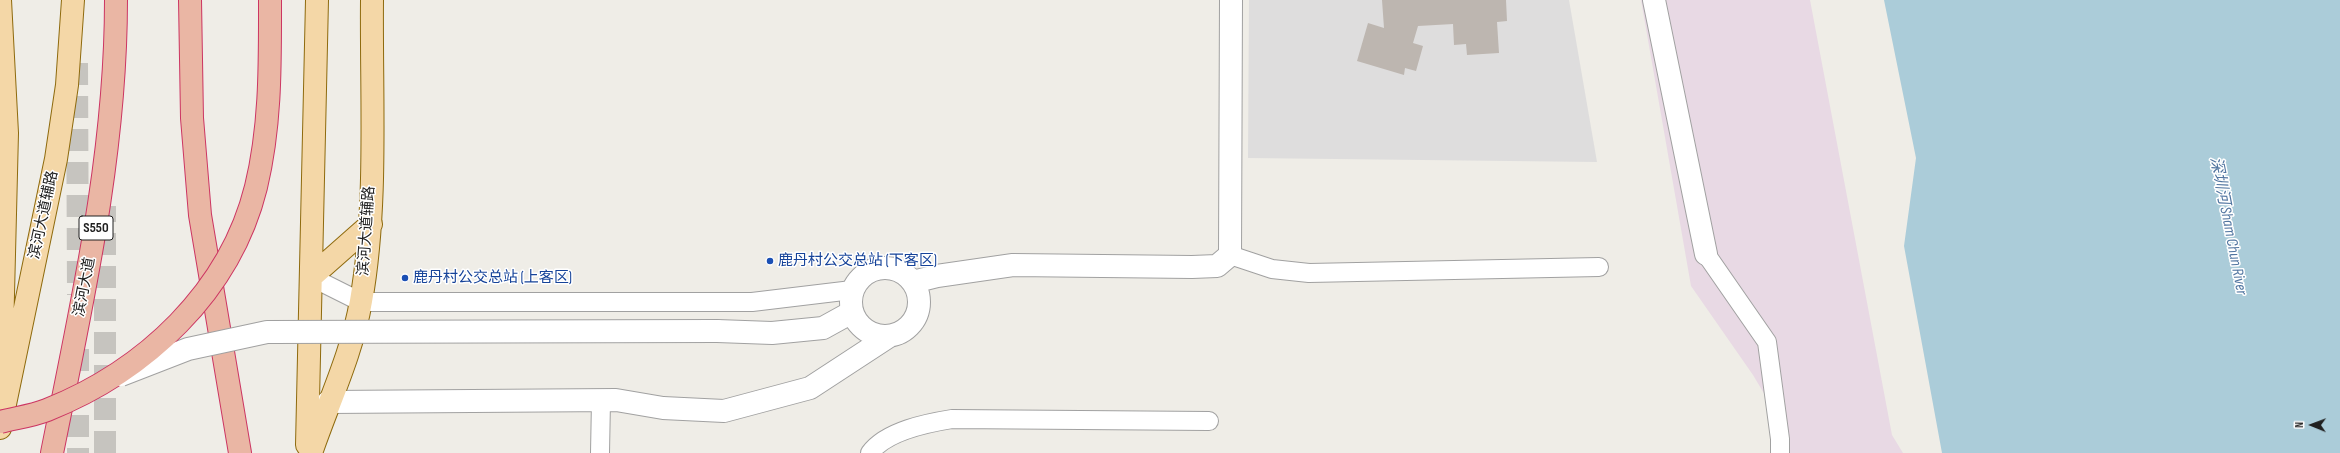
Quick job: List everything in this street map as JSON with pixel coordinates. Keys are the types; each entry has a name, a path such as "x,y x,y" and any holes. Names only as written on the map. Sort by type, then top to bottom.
{"highway":[{"name":"滨河大道","path":"52,453 95,238 110,138 116,0"},
{"path":"190,0 192,118 200,215 240,453"},
{"path":"0,422 46,411 110,379 158,344 188,314 221,271 240,231 256,188 265,138 270,76 270,0"}],"main road":[{"path":"0,0 7,133 0,414"},
{"name":"滨河大道辅路","path":"0,428 56,159 67,85 73,0"},
{"path":"307,453 317,0"},
{"name":"滨河大道辅路","path":"311,453 328,402 348,354 361,302 371,224 372,0"},
{"path":"0,159 7,133"},
{"path":"311,277 371,224"}],"street":[{"path":"913,282 937,276 1013,265 1192,268 1216,266 1230,255 1231,0"},
{"path":"1654,0 1706,254"},
{"path":"885,268 896,269 913,282 919,305 916,317 900,334 877,336 866,331 857,323 852,312 850,301 852,290 865,274 885,268"},
{"path":"110,379 188,350 231,338 267,332 717,331 772,333 823,328 852,312"},
{"path":"328,402 601,400 698,411 724,411 810,388 888,336"}],"lane":[{"path":"1706,254 1768,342 1780,439 1780,453"},
{"path":"1230,255 1272,269 1309,273 1600,267"},
{"path":"311,277 361,302 752,302 852,290"},
{"path":"600,453 601,400"},
{"path":"870,453 876,445 921,424 952,419 1209,421"}],"shaded area":[{"path":"1249,0 1569,0 1597,162 1248,158"},
{"path":"1641,0 1810,0 1892,435 1903,453 1789,453 1790,437 1753,375 1691,286"}],"water":[{"name":"深圳河 Sham Chun River","path":"1884,0 2340,0 2340,453 1942,453 1904,246 1916,158"}],"building":[{"path":"1382,0 1506,0 1507,21 1497,22 1499,53 1467,55 1466,44 1454,45 1453,24 1418,26 1413,43 1423,46 1416,71 1405,68 1404,75 1357,61 1368,23 1384,28"}],"tunnel":[{"path":"77,63 78,295"},
{"path":"105,206 105,453"},
{"path":"78,349 78,453"}],"place":[{"name":"鹿丹村公交总站 (下客区)","path":"770,261"},
{"name":"鹿丹村公交总站 (上客区)","path":"405,278"}]}
